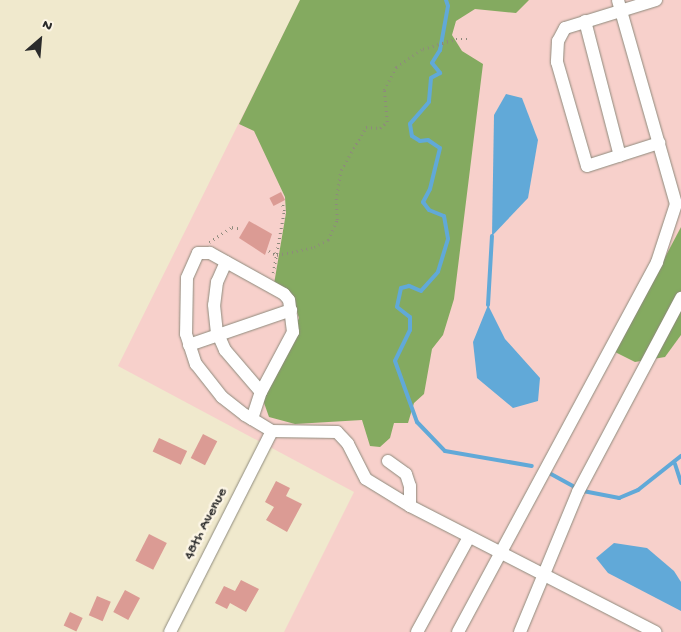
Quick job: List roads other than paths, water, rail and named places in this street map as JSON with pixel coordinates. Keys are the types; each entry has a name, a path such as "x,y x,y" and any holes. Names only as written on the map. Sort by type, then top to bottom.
{"street":[{"path":"656,0 619,4 585,21 565,28 558,41 557,62 587,166 659,143"},
{"path":"458,632 658,262 676,204 677,193 659,143 619,4"},
{"path":"585,21 620,156"},
{"path":"252,419 261,392 293,332 292,310 284,294 210,253 198,253 187,278 184,304 189,345 196,364 222,397 252,419 272,431 337,432 348,444 366,479 410,506 469,538 545,574 654,632"},
{"path":"226,262 217,282 214,305 219,335 225,350 261,392"},
{"path":"520,632 578,492 681,298"},
{"path":"189,345 292,310"},
{"name":"48th Avenue","path":"170,632 272,431"},
{"path":"388,461 406,474 410,486 410,506"},
{"path":"417,632 469,538"}],"water":[{"path":"506,94 522,98 538,140 528,198 492,236 494,115"},
{"path":"488,305 505,339 540,378 538,401 513,408 477,378 473,342"},
{"path":"614,543 647,548 674,571 681,582 681,611 608,573 596,558"}],"waterway":[{"path":"446,0 448,6 440,50 432,63 440,73 431,78 429,102 410,124 412,136 420,141 428,140 440,148 430,189 423,202 429,210 444,216 448,239 438,272 421,291 409,286 401,288 397,307 410,317 410,330 395,361 417,422 445,451 532,466"},
{"path":"488,305 492,236"},
{"path":"583,491 619,498 638,490 681,456"},
{"path":"675,464 681,483"},
{"path":"551,474 573,486"}]}
